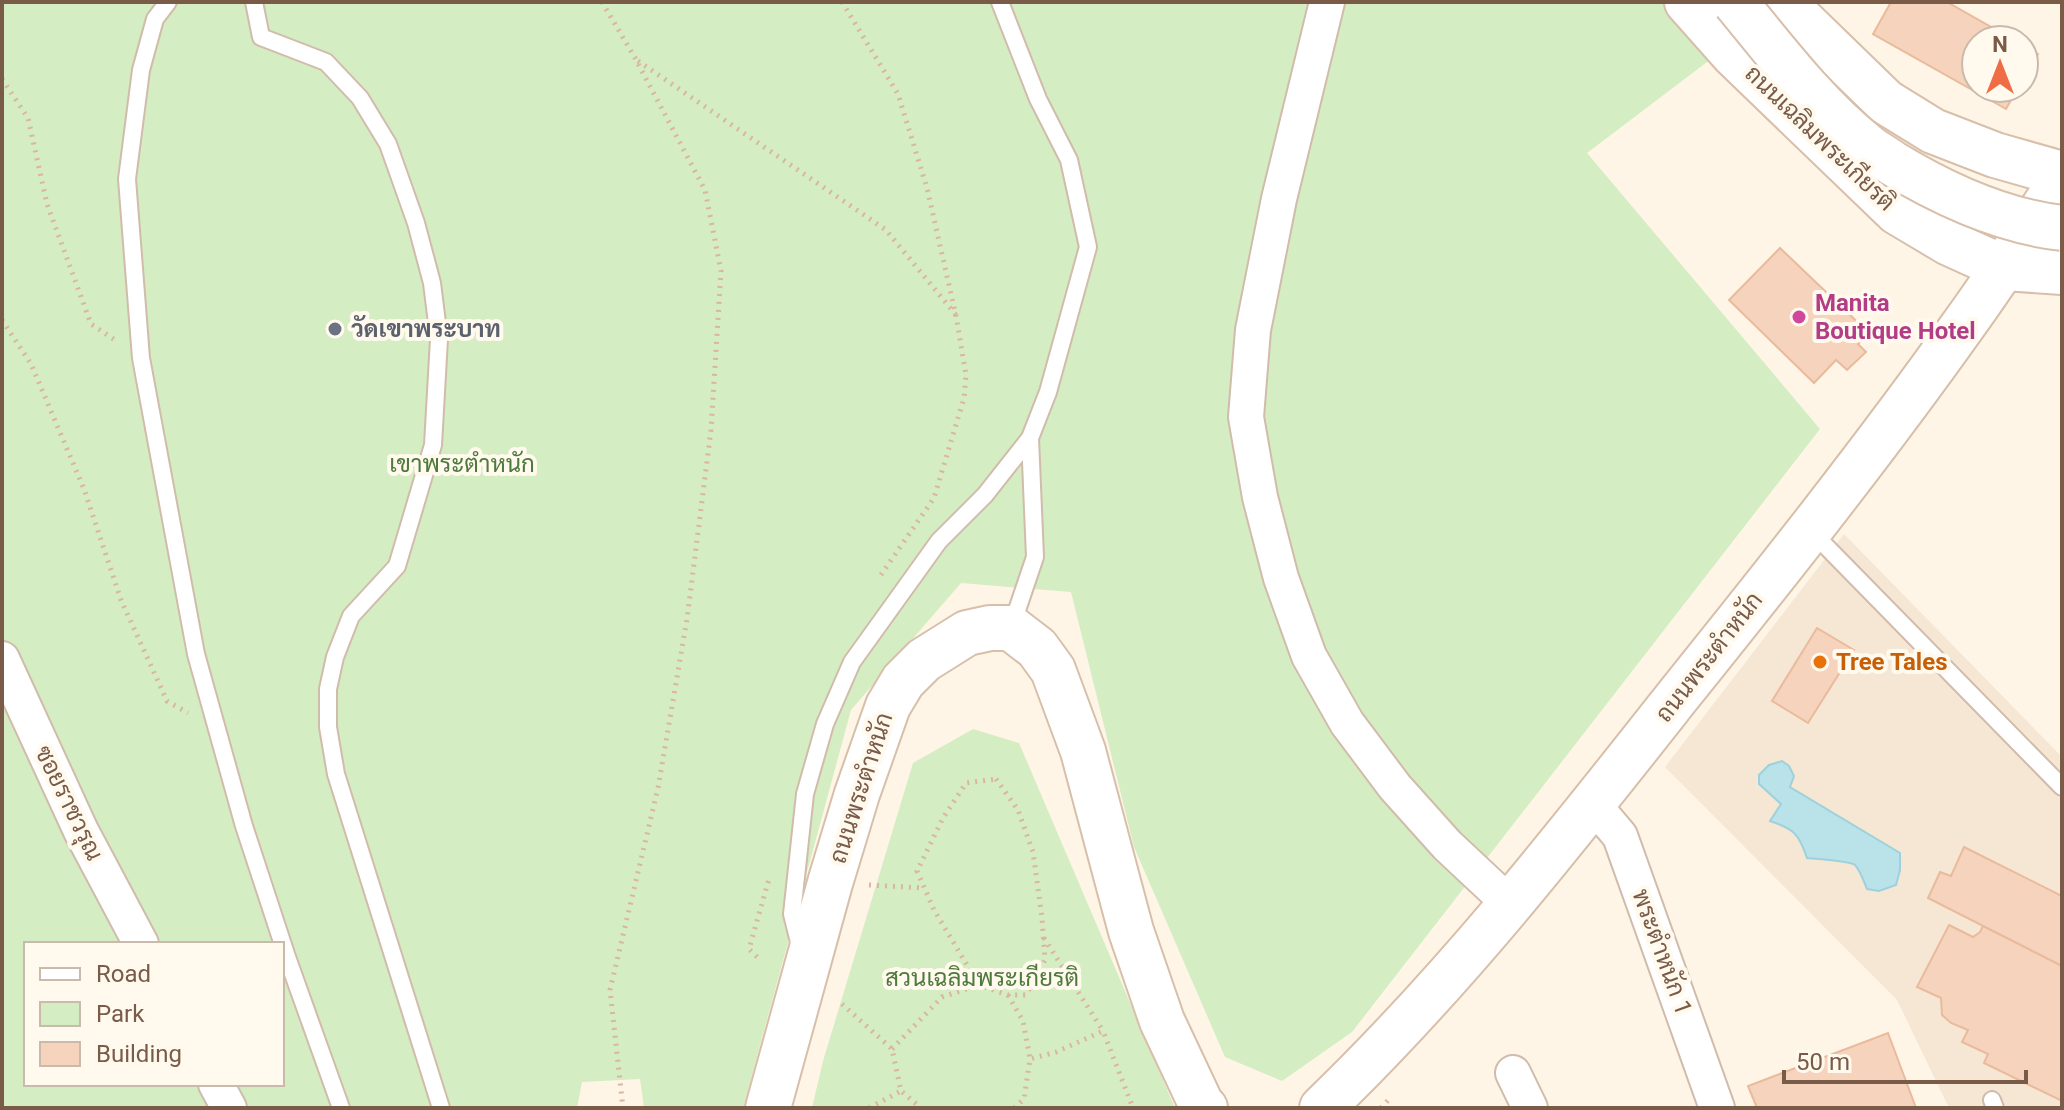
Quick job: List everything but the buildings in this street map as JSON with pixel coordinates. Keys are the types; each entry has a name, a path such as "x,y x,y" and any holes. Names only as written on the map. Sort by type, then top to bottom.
{"street":[{"path":"1327,2 1279,199 1253,330 1246,417 1260,497 1281,578 1309,656 1347,723 1395,787 1447,845 1511,905"},
{"name":"ถนนเฉลิมพระเกียรติ","path":"1687,2 1734,55 1897,212 1949,243 2004,268 2062,272"},
{"path":"1735,2 1825,107 1868,148 1922,181 1981,207 2042,226 2062,228"},
{"path":"1734,55 1765,47 1773,39 1781,23 1784,3"},
{"path":"1784,3 1886,102 1897,109 1933,131 2062,177"},
{"name":"ถนนพระตำหนัก","path":"1322,1108 1362,1069 1511,905 1593,804 1810,530 1939,360 2004,268 2062,177"},
{"path":"1011,628 1037,648 1053,670 1083,751 1131,931 1162,1021 1205,1108"},
{"name":"ถนนพระตำหนัก","path":"768,1108 830,883 888,706 903,681 924,660 967,633 1011,628"},
{"name":"ซอยราชวรุณ","path":"2,659 81,831 140,942"},
{"name":"พระตำหนัก 1","path":"1593,804 1620,836 1717,1108"},
{"path":"1513,1073 1530,1108"},
{"path":"217,1086 229,1108"}],"lane":[{"path":"168,2 155,19 141,70 127,179 141,358 196,654 244,826 282,942"},
{"path":"254,2 261,37 326,62 360,98 388,144 416,223 432,283 439,339 433,445 397,566 351,616 335,657 328,689 328,727 336,774 441,1108"},
{"path":"806,968 792,914 805,794 825,724 852,662 939,541 985,495 1030,438 1048,392 1088,247 1069,160 1038,99 1000,2"},
{"path":"1011,628 1035,557 1030,438"},
{"path":"1810,530 2062,787"},
{"path":"284,948 341,1108"}],"path":[{"path":"602,2 705,190 721,271 711,430 687,619 658,788 610,990 623,1108"},
{"path":"842,2 898,94 927,188 966,375 964,398 934,498 877,581"},
{"path":"635,58 886,230 956,316"},
{"path":"2,79 28,118 47,204 91,324 141,358"},
{"path":"2,320 31,364 84,489 121,600 167,701 217,730"},
{"path":"892,1049 942,997 979,985 1008,995 1026,995 1045,960 1033,852 1018,810 996,779 966,783 943,818 917,871 934,910 979,985"},
{"path":"757,957 749,949 770,877"},
{"path":"830,883 924,888"},
{"path":"1043,937 1103,1031 1133,1108"},
{"path":"1008,995 1023,1021 1030,1059 1024,1099 1014,1108"},
{"path":"842,1004 892,1049 901,1091 921,1108"},
{"path":"1030,1059 1056,1052 1103,1031"},
{"path":"869,1108 901,1091"}],"shaded area":[{"path":"1844,534 2062,757 2062,1108 1949,1108 1897,1000 1665,767"}],"green space":[{"name":"เขาพระตำหนัก","path":"2,2 1663,2 1711,59 1587,153 1820,429 1352,1032 1282,1081 1225,1057 1134,847 1071,592 961,583 851,710 743,1108 644,1108 640,1079 582,1082 577,1108 2,1108"},
{"name":"สวนเฉลิมพระเกียรติ","path":"973,729 1019,743 1175,1108 812,1108 823,1061 913,763"}],"water":[{"path":"1782,761 1794,776 1790,787 1900,853 1896,885 1879,891 1867,889 1855,865 1807,858 1794,834 1770,821 1781,804 1759,784 1759,775 1769,765"}],"place":[{"name":"Manita Boutique Hotel","path":"1799,317"},
{"name":"วัดเขาพระบาท","path":"335,329"},
{"name":"Tree Tales","path":"1820,662"}]}
